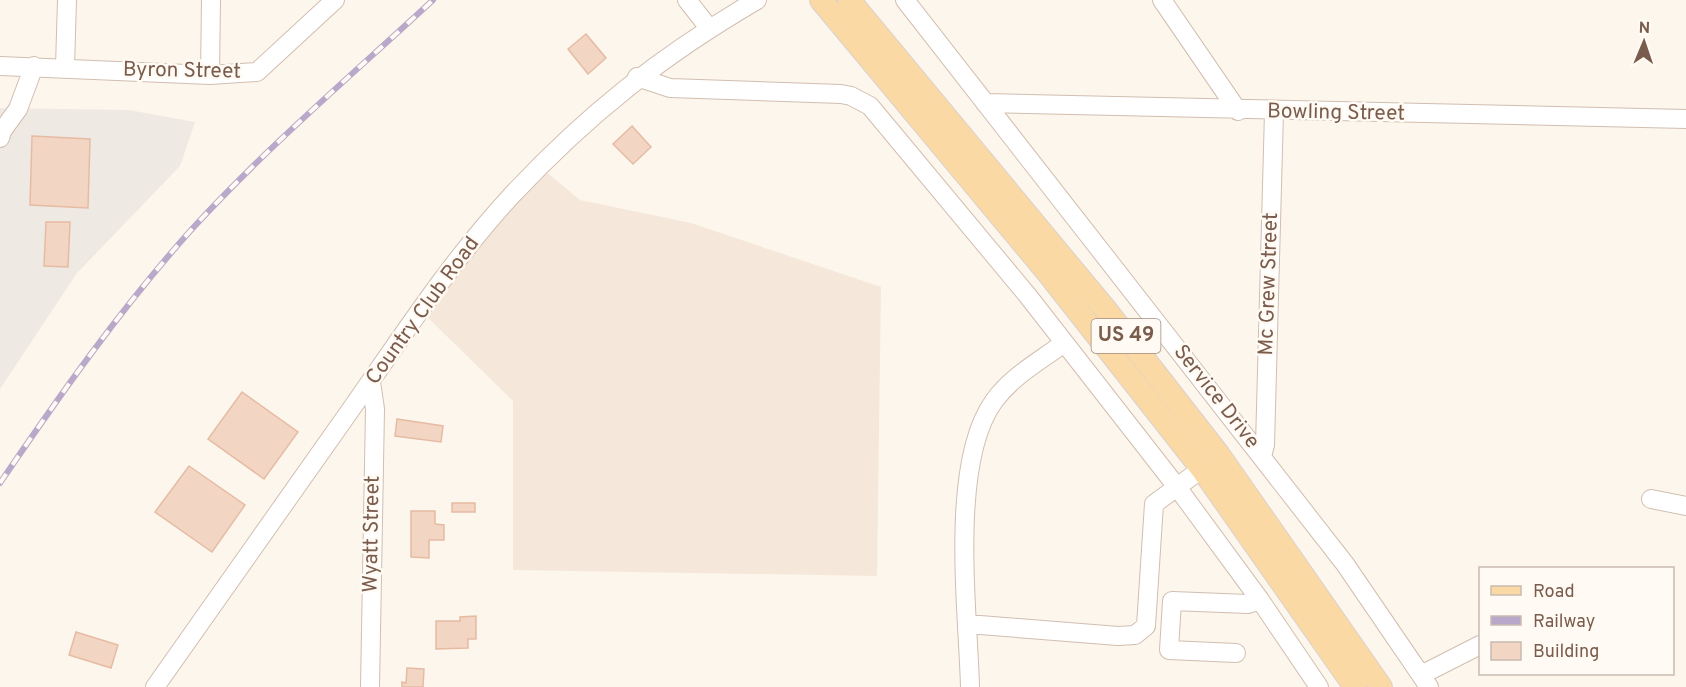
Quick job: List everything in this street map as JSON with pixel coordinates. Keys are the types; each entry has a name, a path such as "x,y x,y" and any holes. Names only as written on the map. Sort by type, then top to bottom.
{"main road":[{"name":"US 49","path":"821,0 1048,273 1210,462 1381,687"},
{"name":"US 49","path":"849,0 1106,310 1210,462 1355,687"}],"street":[{"path":"65,67 67,0"},
{"path":"210,75 211,0"},
{"name":"Byron Street","path":"0,66 210,75 257,72 335,0"},
{"path":"687,0 709,28"},
{"name":"Country Club Road","path":"155,687 438,288 510,196 593,115 637,77 709,28 757,0"},
{"name":"Service Drive","path":"905,0 1345,564 1425,681"},
{"path":"1162,0 1238,111"},
{"path":"0,138 2,131 18,109 34,66"},
{"path":"637,77 670,88 841,94 860,100 878,113 1021,286 1177,488 1260,600 1319,687"},
{"name":"Bowling Street","path":"985,103 1274,112 1686,119"},
{"name":"Mc Grew Street","path":"1262,456 1265,445 1274,112"},
{"path":"970,687 967,624 968,490 975,440 982,420 1010,382 1064,343"},
{"name":"Wyatt Street","path":"370,687 375,409 371,382"},
{"path":"967,624 1118,636 1135,635 1146,626 1154,504 1210,462"},
{"path":"1651,499 1686,506"},
{"path":"1236,653 1169,650 1172,601 1248,604 1260,600"},
{"path":"1425,681 1479,646"}],"shaded area":[{"path":"0,108 129,110 195,122 180,166 77,273 0,389"},
{"path":"540,167 580,200 691,223 881,287 877,576 513,570 513,401 421,311"}],"building":[{"path":"586,34 606,58 588,74 568,49"},
{"path":"632,126 651,147 633,164 613,144"},
{"path":"32,136 90,139 88,208 30,205"},
{"path":"46,222 70,222 68,267 44,266"},
{"path":"242,392 298,432 264,479 208,439"},
{"path":"397,419 443,426 441,442 395,436"},
{"path":"189,466 245,505 212,552 155,512"},
{"path":"452,503 475,503 475,512 452,512"},
{"path":"411,511 435,511 435,524 444,525 444,540 429,540 429,558 411,557"},
{"path":"476,616 476,639 468,639 468,648 436,649 436,621 460,621 460,617"},
{"path":"76,632 118,645 111,668 69,655"},
{"path":"407,668 424,669 423,687 402,687 402,682 406,683"}],"railway":[{"path":"0,483 116,321 192,229 280,140 433,0"}]}
